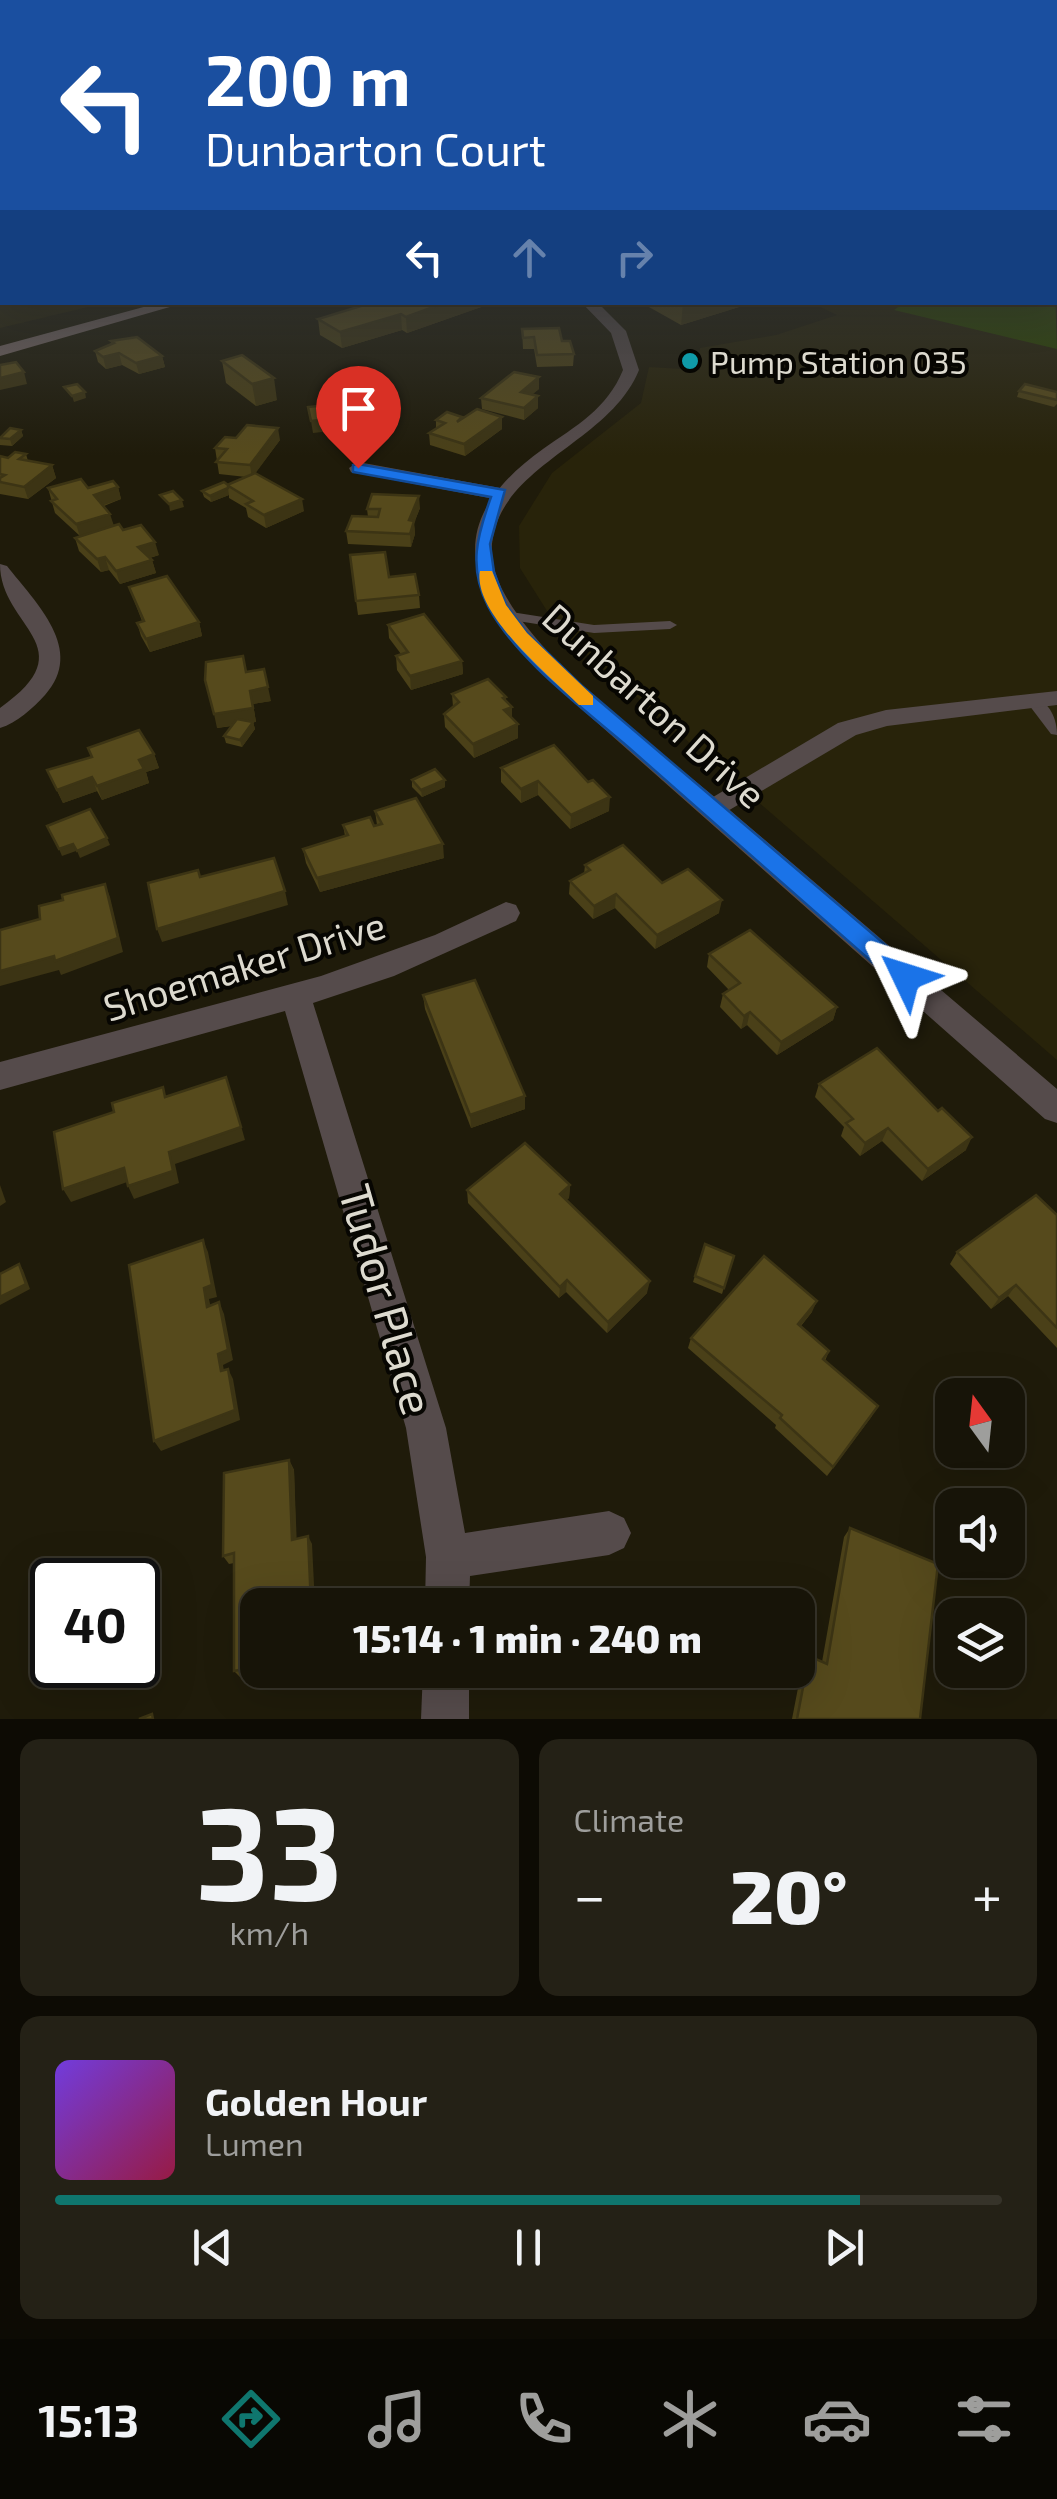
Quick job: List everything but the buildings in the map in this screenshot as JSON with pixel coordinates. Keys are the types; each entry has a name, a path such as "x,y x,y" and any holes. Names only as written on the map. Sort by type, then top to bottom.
{"main road":[{"path":"0,337 121,305"},
{"path":"0,351 169,305"}],"street":[{"path":"358,468 500,494 599,419 625,387 631,370 618,332 591,305"},
{"name":"Dunbarton Drive","path":"500,494 482,544 485,572 504,615 575,691 1057,1109"},
{"path":"0,570 48,636 54,661 47,682 0,720"},
{"path":"712,809 847,729 886,718 1046,699"},
{"name":"Shoemaker Drive","path":"0,1076 297,999 468,933 506,913"},
{"name":"Tudor Place","path":"297,999 402,1336 426,1428 448,1557 447,1588"},
{"path":"448,1557 609,1533"},
{"path":"445,1719 446,1688"}],"lane":[{"path":"504,615 594,629 670,625"},
{"path":"1046,699 1057,730"}],"shaded area":[{"path":"0,305 97,305 0,328"},
{"path":"816,305 1057,305 1057,1060 559,630 520,568 519,526 552,473 641,403 649,367 700,370 700,348 776,335 837,315"}],"green space":[{"path":"901,305 1056,305 1057,349 894,310"}],"slow traffic":[{"path":"486,575 497,606 521,637 586,700"}],"place":[{"name":"Pump Station 035","path":"690,361"}],"route":[{"path":"358,468 500,494 488,518 482,544 485,572 497,606 521,637 575,691 906,977"}]}
